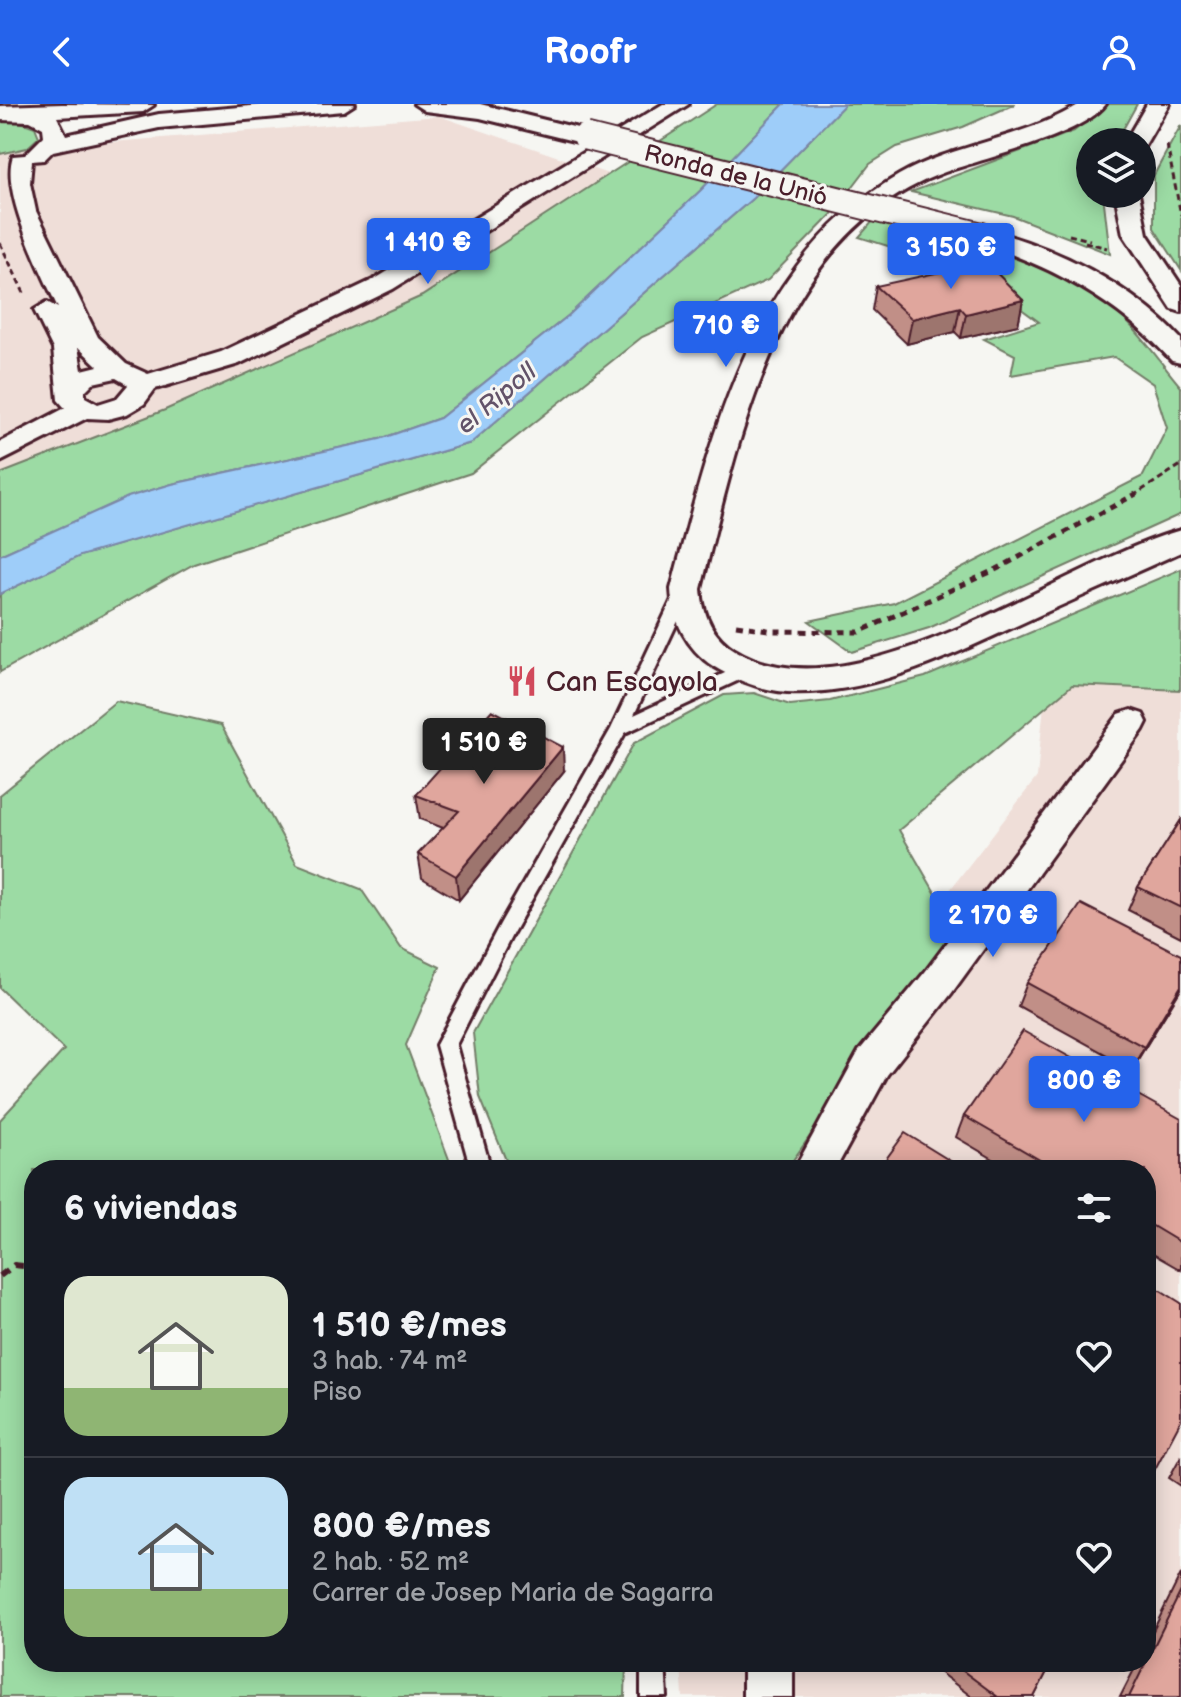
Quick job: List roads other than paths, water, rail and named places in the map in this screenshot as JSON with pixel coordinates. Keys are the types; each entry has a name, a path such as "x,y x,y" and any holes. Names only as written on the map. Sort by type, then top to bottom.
{"street":[{"path":"0,113 152,104"},
{"path":"77,399 105,411 128,405 141,391 142,384 134,375 117,370 87,341 24,211 11,162 50,145 159,121 344,104"},
{"path":"425,104 596,132"},
{"path":"514,104 596,132"},
{"path":"142,384 230,358 384,284 678,104"},
{"path":"1095,104 1051,129 895,187 855,217 811,262 790,291 756,363 720,459 686,589 686,607 692,622 723,660 744,671 790,680 816,681 873,670 940,647 1181,540"},
{"path":"1144,128 1158,104"},
{"path":"26,113 50,122 55,129 50,145"},
{"name":"Ronda de la Unió","path":"596,132 991,231 1091,260 1121,276 1181,320"},
{"path":"1129,208 1130,218 1146,253 1181,304"},
{"path":"0,211 66,349 77,399"},
{"name":"Ronda de la Unió","path":"991,231 1100,283 1142,312 1181,355"},
{"path":"0,453 77,399 84,377 117,370"},
{"path":"820,1160 873,1063 938,983 1131,722"},
{"path":"768,1672 768,1697"}],"lane":[{"path":"478,1160 446,1045 506,929 619,729 686,589"},
{"path":"619,729 744,671"},
{"path":"653,1672 654,1697"}],"water":[{"name":"el Ripoll","path":"784,104 845,104 753,198 471,443 80,556 0,594 0,555 128,497 172,484 380,439 440,418 569,315 701,190"}],"place":[{"name":"Can Escayola","path":"522,681"}]}
